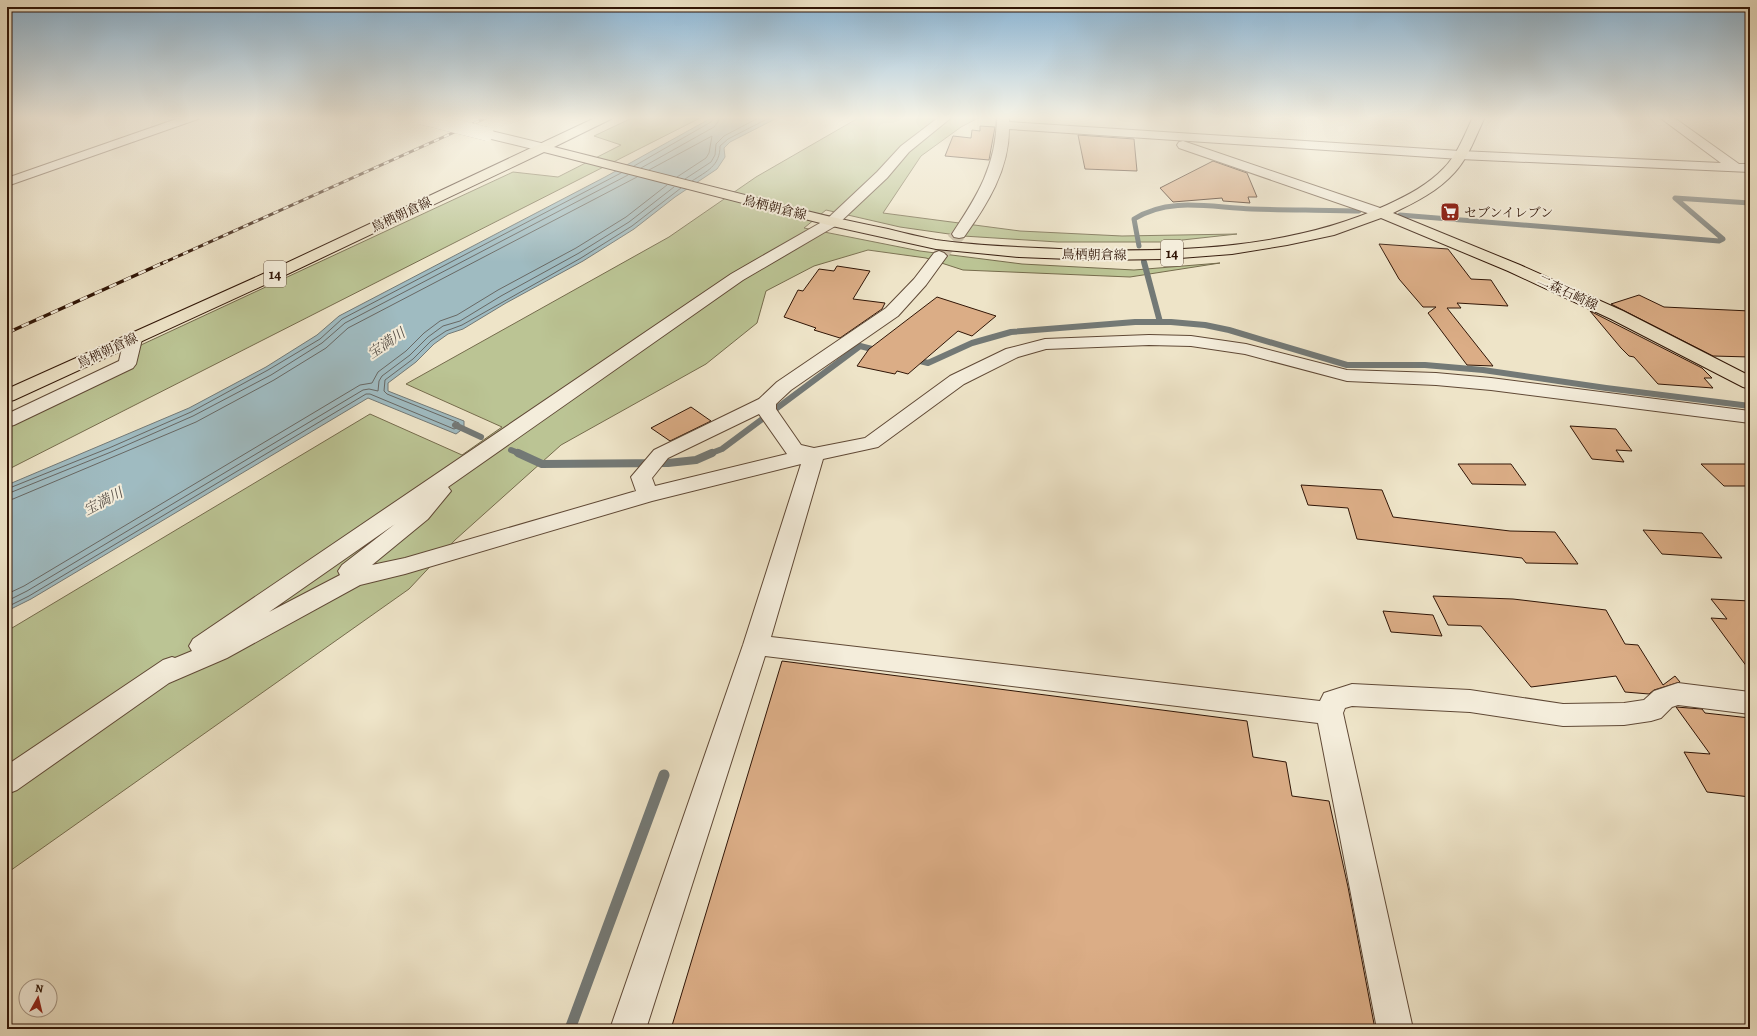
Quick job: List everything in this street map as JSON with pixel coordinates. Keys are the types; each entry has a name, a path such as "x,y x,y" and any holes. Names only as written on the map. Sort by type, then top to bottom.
{"main road":[{"name":"鳥栖朝倉線","path":"7,396 269,277 503,165"},
{"name":"鳥栖朝倉線","path":"607,165 826,220 936,244 1019,252 1096,255 1159,254 1232,249 1287,241 1334,231 1411,199 1434,185 1453,165"},
{"name":"二森石崎線","path":"1381,212 1514,268 1610,312 1750,383"}],"street":[{"path":"7,182 55,165"},
{"path":"7,781 737,277 826,220 882,175 891,165"},
{"path":"959,234 977,210 997,165"},
{"path":"1243,165 1381,212"},
{"path":"1679,165 1750,168"},
{"path":"648,494 641,477 661,454 766,403 784,386 892,312 920,282 939,256"},
{"path":"7,420 127,364 133,339"},
{"path":"160,675 218,651 354,578 405,566 648,494 814,454 871,443 957,380 1012,353 1045,344 1149,340 1191,341 1246,349 1347,375 1491,384 1750,417"},
{"path":"766,403 766,409 794,450 814,454"},
{"path":"628,1029 756,645 814,454"},
{"path":"354,578 350,570 376,549 393,538 423,512 440,492 442,480"},
{"path":"756,645 1330,713"},
{"path":"1394,1029 1330,713 1333,701 1352,695 1470,701 1563,715 1624,714 1650,710 1663,699 1678,694 1750,703"}],"green space":[{"path":"581,165 607,165 7,470 7,427 131,367 141,345 513,172 558,177"},
{"path":"776,165 915,165 883,213 1020,231 1122,236 1237,234 1164,242 1058,242 963,236 900,227 826,210 804,228 920,251 1022,264 1134,270 1220,263 1130,277 963,270 926,258 868,250 814,266 766,291 757,323 706,364 561,445 455,540 409,589 7,873 7,631 370,414 462,455 502,427 406,384 669,237 756,177"}],"water":[{"name":"宝満川","path":"626,165 719,165 717,169 675,197 634,229 583,261 506,303 463,329 448,334 434,344 416,362 388,383 388,391 464,421 464,428 456,434 368,398 31,599 7,611 7,485 189,408 266,367 317,335 339,316"}],"building":[{"path":"1084,165 1136,165 1137,171 1085,169"},
{"path":"1204,165 1225,165 1247,173 1257,197 1248,197 1250,203 1223,201 1222,198 1173,202 1160,188"},
{"path":"1379,244 1448,249 1471,279 1491,280 1508,306 1457,303 1461,308 1447,308 1493,366 1467,365 1428,313 1436,307 1423,307 1399,279"},
{"path":"837,266 870,271 853,299 885,303 882,309 840,338 814,330 816,328 784,317 798,290 803,291 819,269 834,271"},
{"path":"1639,295 1664,307 1750,311 1750,357 1713,356 1611,304"},
{"path":"937,297 996,316 972,336 958,331 908,374 897,371 895,374 857,366 869,349"},
{"path":"1590,311 1702,368 1712,378 1704,378 1713,388 1658,384 1634,357 1629,356 1621,348"},
{"path":"691,407 711,421 670,441 651,428"},
{"path":"1570,426 1616,429 1632,451 1616,450 1624,462 1592,459"},
{"path":"1458,464 1511,464 1526,485 1472,484"},
{"path":"1701,464 1750,464 1750,486 1724,486"},
{"path":"1301,485 1382,490 1393,517 1510,531 1555,532 1578,564 1526,563 1522,558 1357,539 1348,508 1308,505"},
{"path":"1643,530 1702,533 1722,558 1662,554"},
{"path":"1433,596 1513,599 1606,610 1625,644 1638,645 1663,685 1675,676 1680,682 1654,690 1649,694 1625,692 1616,676 1531,687 1481,626 1448,625"},
{"path":"1711,599 1750,601 1750,671 1711,618 1727,619"},
{"path":"1383,611 1433,615 1442,636 1391,632"},
{"path":"782,661 1247,721 1253,757 1286,762 1292,796 1329,801 1348,887 1375,1029 671,1029"},
{"path":"1676,707 1702,709 1705,713 1750,718 1750,797 1707,792 1684,752 1710,754"}],"waterway":[{"path":"1400,215 1719,241 1723,239 1675,198 1750,203"},
{"path":"1139,246 1134,219 1148,212 1177,205 1252,209 1359,211"},
{"path":"1144,262 1160,322"},
{"path":"912,359 928,363 972,343 1011,332 1135,322 1160,322"},
{"path":"1160,322 1205,325 1229,330 1347,365 1425,365 1483,370 1606,388 1750,406"},
{"path":"709,454 722,449 860,346 880,351"},
{"path":"455,425 481,437"},
{"path":"511,450 521,454"},
{"path":"518,453 542,464 668,463 696,460 712,453"},
{"path":"570,1029 664,775"}],"tunnel":[{"path":"939,256 959,234"}],"railway":[{"path":"163,263 380,165"},
{"path":"7,333 165,262"}],"place":[{"name":"セブンイレブン","path":"1450,212"}]}
